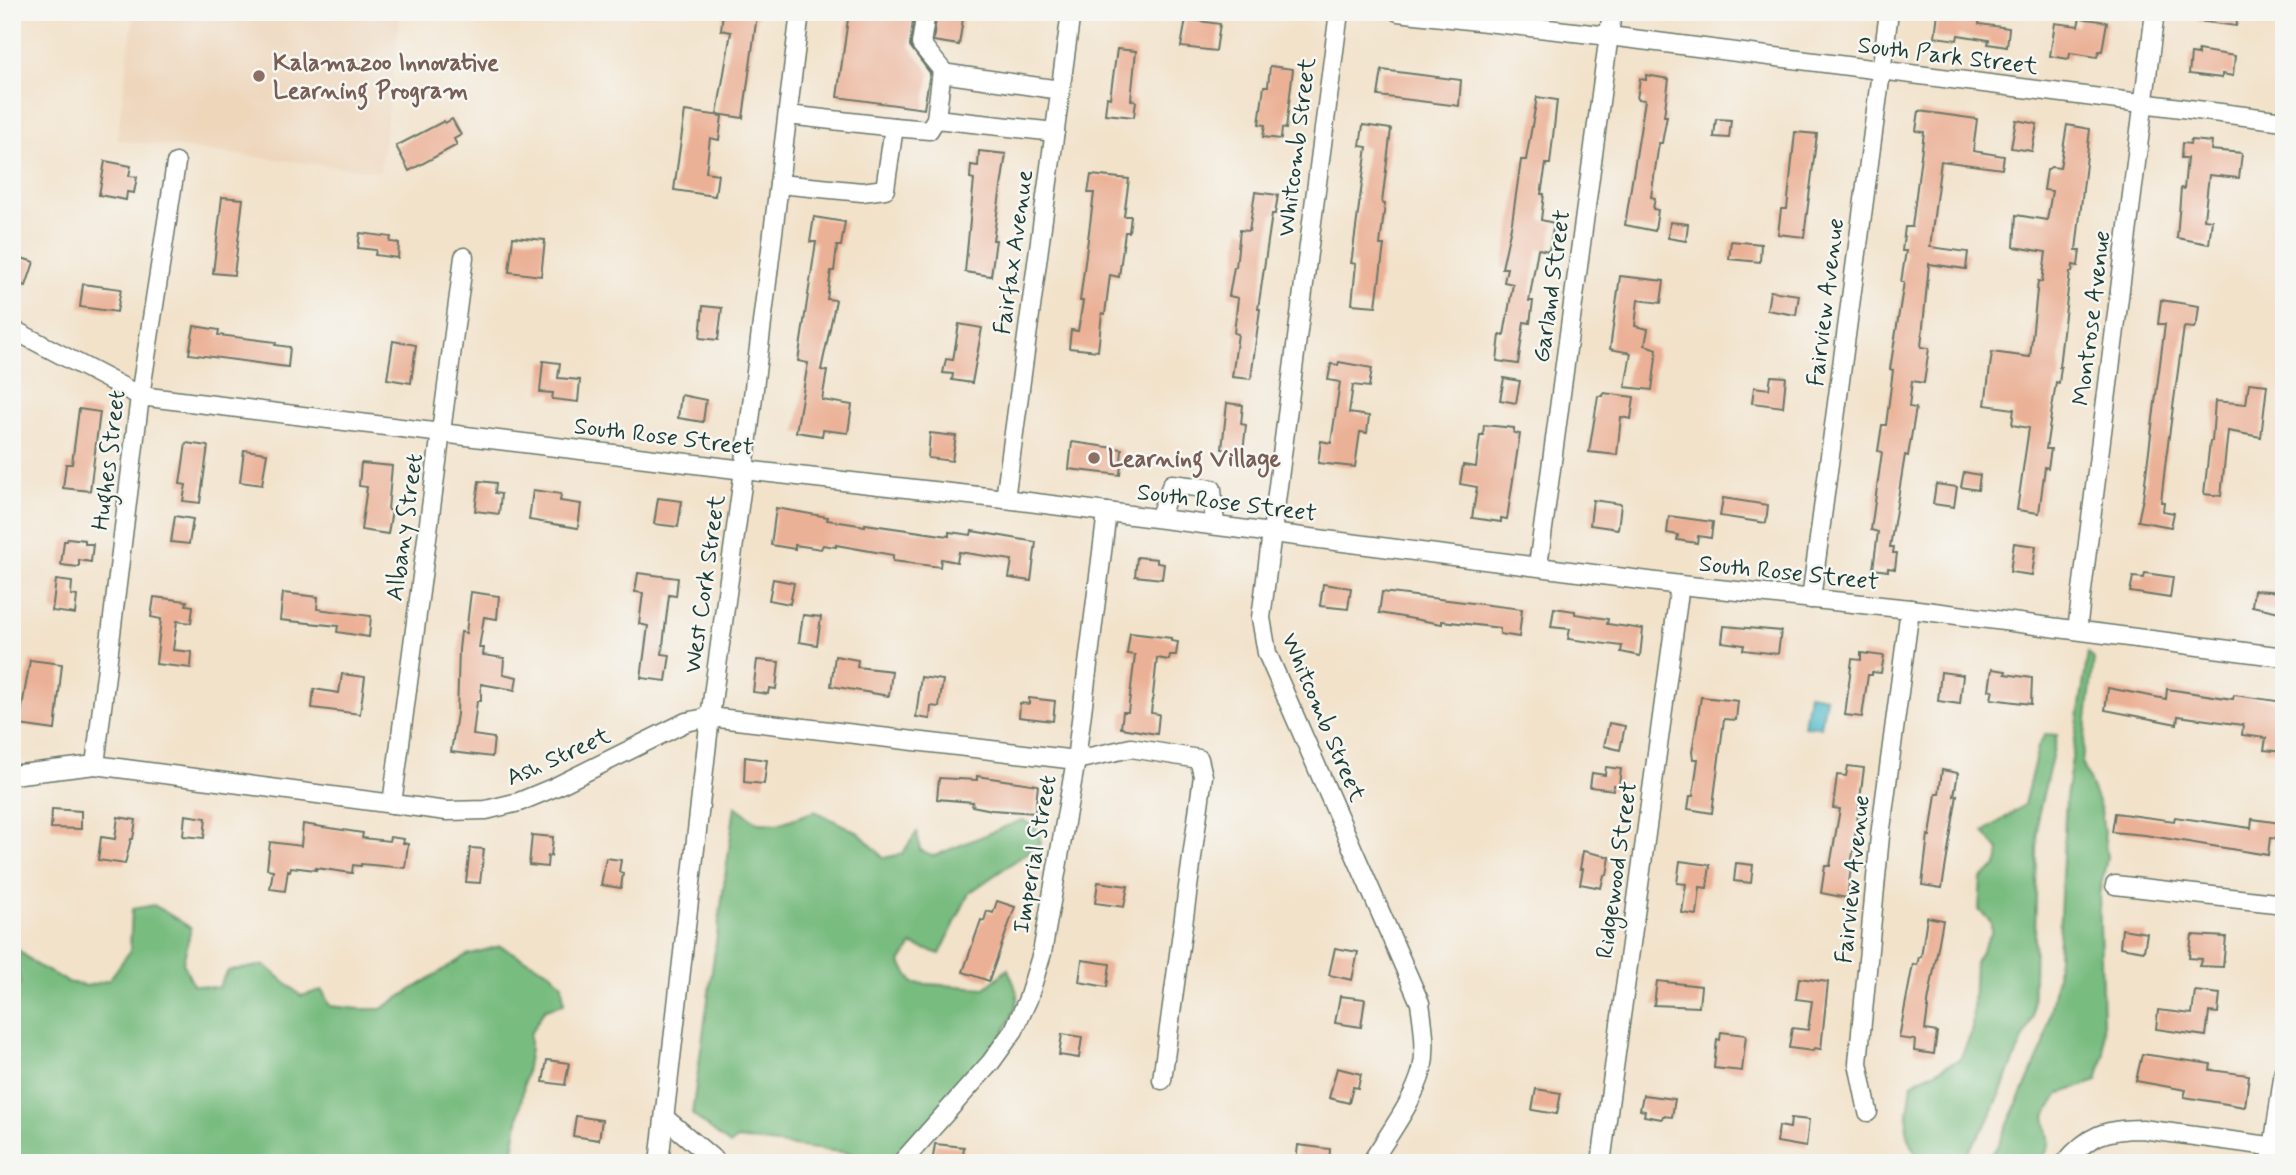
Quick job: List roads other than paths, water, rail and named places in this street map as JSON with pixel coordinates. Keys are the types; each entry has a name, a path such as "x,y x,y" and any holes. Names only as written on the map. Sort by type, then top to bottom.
{"street":[{"name":"West Cork Street","path":"659,1163 710,718 744,470 800,12"},
{"path":"788,114 929,130 936,118 942,73 921,44 926,12"},
{"name":"Fairfax Avenue","path":"1004,499 1071,12"},
{"name":"Whitcomb Street","path":"1339,12 1261,618 1267,653 1420,1003 1425,1038 1420,1074 1405,1107 1371,1163"},
{"name":"South Park Street","path":"1398,12 2284,121"},
{"name":"Garland Street","path":"1538,566 1612,12"},
{"name":"Fairview Avenue","path":"1811,599 1889,12"},
{"name":"Montrose Avenue","path":"2077,630 2155,12"},
{"path":"942,73 1060,90"},
{"path":"936,118 1055,132"},
{"path":"779,184 862,192 885,189 894,127"},
{"name":"Hughes Street","path":"94,765 140,396 176,163"},
{"name":"Albany Street","path":"392,804 464,257"},
{"name":"South Rose Street","path":"12,329 140,396 1159,518 1680,585 1910,609 2284,657"},
{"path":"1159,518 1172,484 1212,489 1214,525"},
{"name":"Imperial Street","path":"902,1162 991,1062 1014,1030 1028,999 1042,953 1076,760 1107,512"},
{"name":"Ridgewood Street","path":"1601,1163 1680,585"},
{"name":"Fairview Avenue","path":"1868,1112 1858,1063 1880,836 1910,609"},
{"name":"Ash Street","path":"12,775 94,765 447,811 468,811 519,802 686,722 710,718 1076,760 1131,748 1199,759 1203,776 1162,1080"},
{"path":"2115,884 2284,905"},
{"path":"2065,1163 2092,1138 2107,1131 2142,1129 2276,1152 2284,1071"},
{"path":"665,1118 709,1159"}],"water":[{"path":"1809,694 1826,697 1821,727 1804,726"}],"place":[{"name":"Kalamazoo Innovative Learning Program","path":"259,76"},
{"name":"Learning Village","path":"1094,458"}]}
